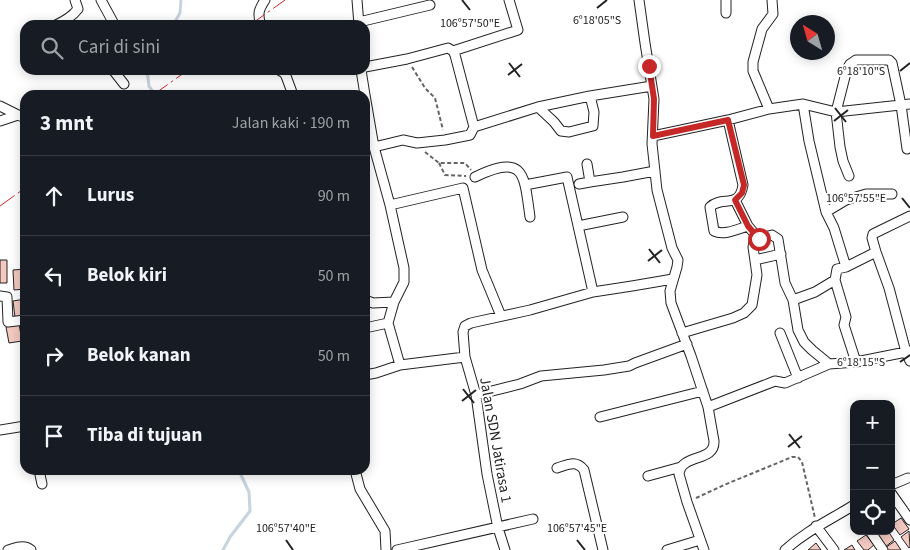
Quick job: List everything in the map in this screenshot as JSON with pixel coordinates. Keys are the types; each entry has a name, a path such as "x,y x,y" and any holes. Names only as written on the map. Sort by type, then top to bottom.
{"street":[{"path":"67,20 78,9 75,0"},
{"path":"101,0 111,20"},
{"path":"260,20 259,9 266,0"},
{"path":"357,0 359,20"},
{"path":"453,51 518,30 505,0"},
{"path":"639,0 654,99 652,144 655,171 660,204 672,248 678,260 670,291 671,303 708,407 714,441 713,449 706,454 681,467 648,476"},
{"path":"726,0 726,12"},
{"path":"769,109 753,71 753,62 762,29 773,14 772,0"},
{"path":"370,20 430,5"},
{"path":"370,66 448,48 455,55 474,127 470,135 417,143 403,140 374,147"},
{"path":"849,176 840,147 836,112 847,70 850,64 856,60 889,60 893,67 906,104 906,149"},
{"path":"118,75 124,84"},
{"path":"285,75 291,90"},
{"path":"362,75 364,90"},
{"path":"474,127 538,107 652,86"},
{"path":"538,107 562,131 569,132 593,126 594,112 590,96"},
{"path":"653,136 769,109 803,104 836,112 906,104"},
{"path":"803,104 809,141 826,212 834,228 846,267"},
{"path":"0,106 20,116"},
{"path":"0,121 20,116"},
{"path":"728,120 744,185 742,193 735,200 713,204 710,207 714,231 718,233 748,226"},
{"path":"370,139 374,147 390,205 404,268 404,282 394,302 388,323 400,365"},
{"path":"587,164 590,182"},
{"path":"475,177 507,166 520,172 525,185 530,217"},
{"path":"578,184 655,171"},
{"path":"525,185 567,177 593,292"},
{"path":"390,205 464,188 482,270 501,316 530,310 593,292 673,278"},
{"path":"826,212 846,200 866,194 892,194"},
{"path":"735,200 748,226 759,239"},
{"path":"708,407 776,381 785,383 829,364 909,355 872,238 873,234 910,216"},
{"path":"578,226 622,217"},
{"path":"682,333 733,318 744,313 752,305 756,275 754,242 772,235 778,239 785,283 793,300 798,330 804,342 829,364"},
{"path":"856,362 844,325 846,317 835,280 838,269 876,252"},
{"path":"754,260 780,254"},
{"path":"793,300 815,292 835,280"},
{"path":"0,296 7,297 8,322 20,321"},
{"path":"370,302 394,302"},
{"name":"Jalan SDN Jatirasa 1","path":"501,316 471,323 465,326 463,332 465,357 476,395 487,474 498,528 505,550"},
{"path":"370,327 388,323"},
{"path":"780,333 798,378"},
{"path":"476,395 520,384 541,376 628,366 687,344"},
{"path":"370,374 400,365 465,357"},
{"path":"600,416 703,391"},
{"path":"0,430 20,427"},
{"path":"557,468 577,464 584,470 603,549 592,550"},
{"path":"681,467 679,474 704,550"},
{"path":"41,475 42,484"},
{"path":"356,475 360,489 384,531 386,550"},
{"path":"895,483 908,478"},
{"path":"895,499 910,520"},
{"path":"785,550 795,540 816,526 850,509"},
{"path":"397,550 533,519"},
{"path":"816,526 834,550"},
{"path":"873,535 883,550"},
{"path":"667,550 700,540"},
{"path":"8,550 20,547 26,547 30,550"}],"path":[{"path":"407,59 425,88 435,98 445,140"},
{"path":"417,143 439,163 447,175 475,177"},
{"path":"439,163 464,163 475,177"},
{"path":"687,502 792,457 798,457 802,462 816,526"}],"building":[{"path":"0,260 7,260 7,283 0,283"},
{"path":"20,269 20,289 14,290 13,270"},
{"path":"20,300 20,316 15,317 13,301"},
{"path":"19,324 20,341 9,343 6,327"},
{"path":"901,518 909,529 900,535 895,528 895,522"},
{"path":"909,531 910,547 909,548 901,537"},
{"path":"866,535 874,545 868,550 864,550 857,541"},
{"path":"877,535 891,535 894,540 885,547"},
{"path":"895,541 901,550 886,550 885,548"},
{"path":"816,543 821,550 808,550"},
{"path":"852,545 855,550 844,550"}],"waterway":[{"path":"176,20 180,13 181,0"},
{"path":"148,75 149,86 152,90"},
{"path":"223,550 230,537 250,511 249,492 241,475"}],"power":[{"path":"257,20 285,0"},
{"path":"160,90 181,75"},
{"path":"0,206 20,192"}],"route":[{"path":"649,66 654,99 653,136 728,120 744,185 742,193 735,200 748,226 759,239"}]}
